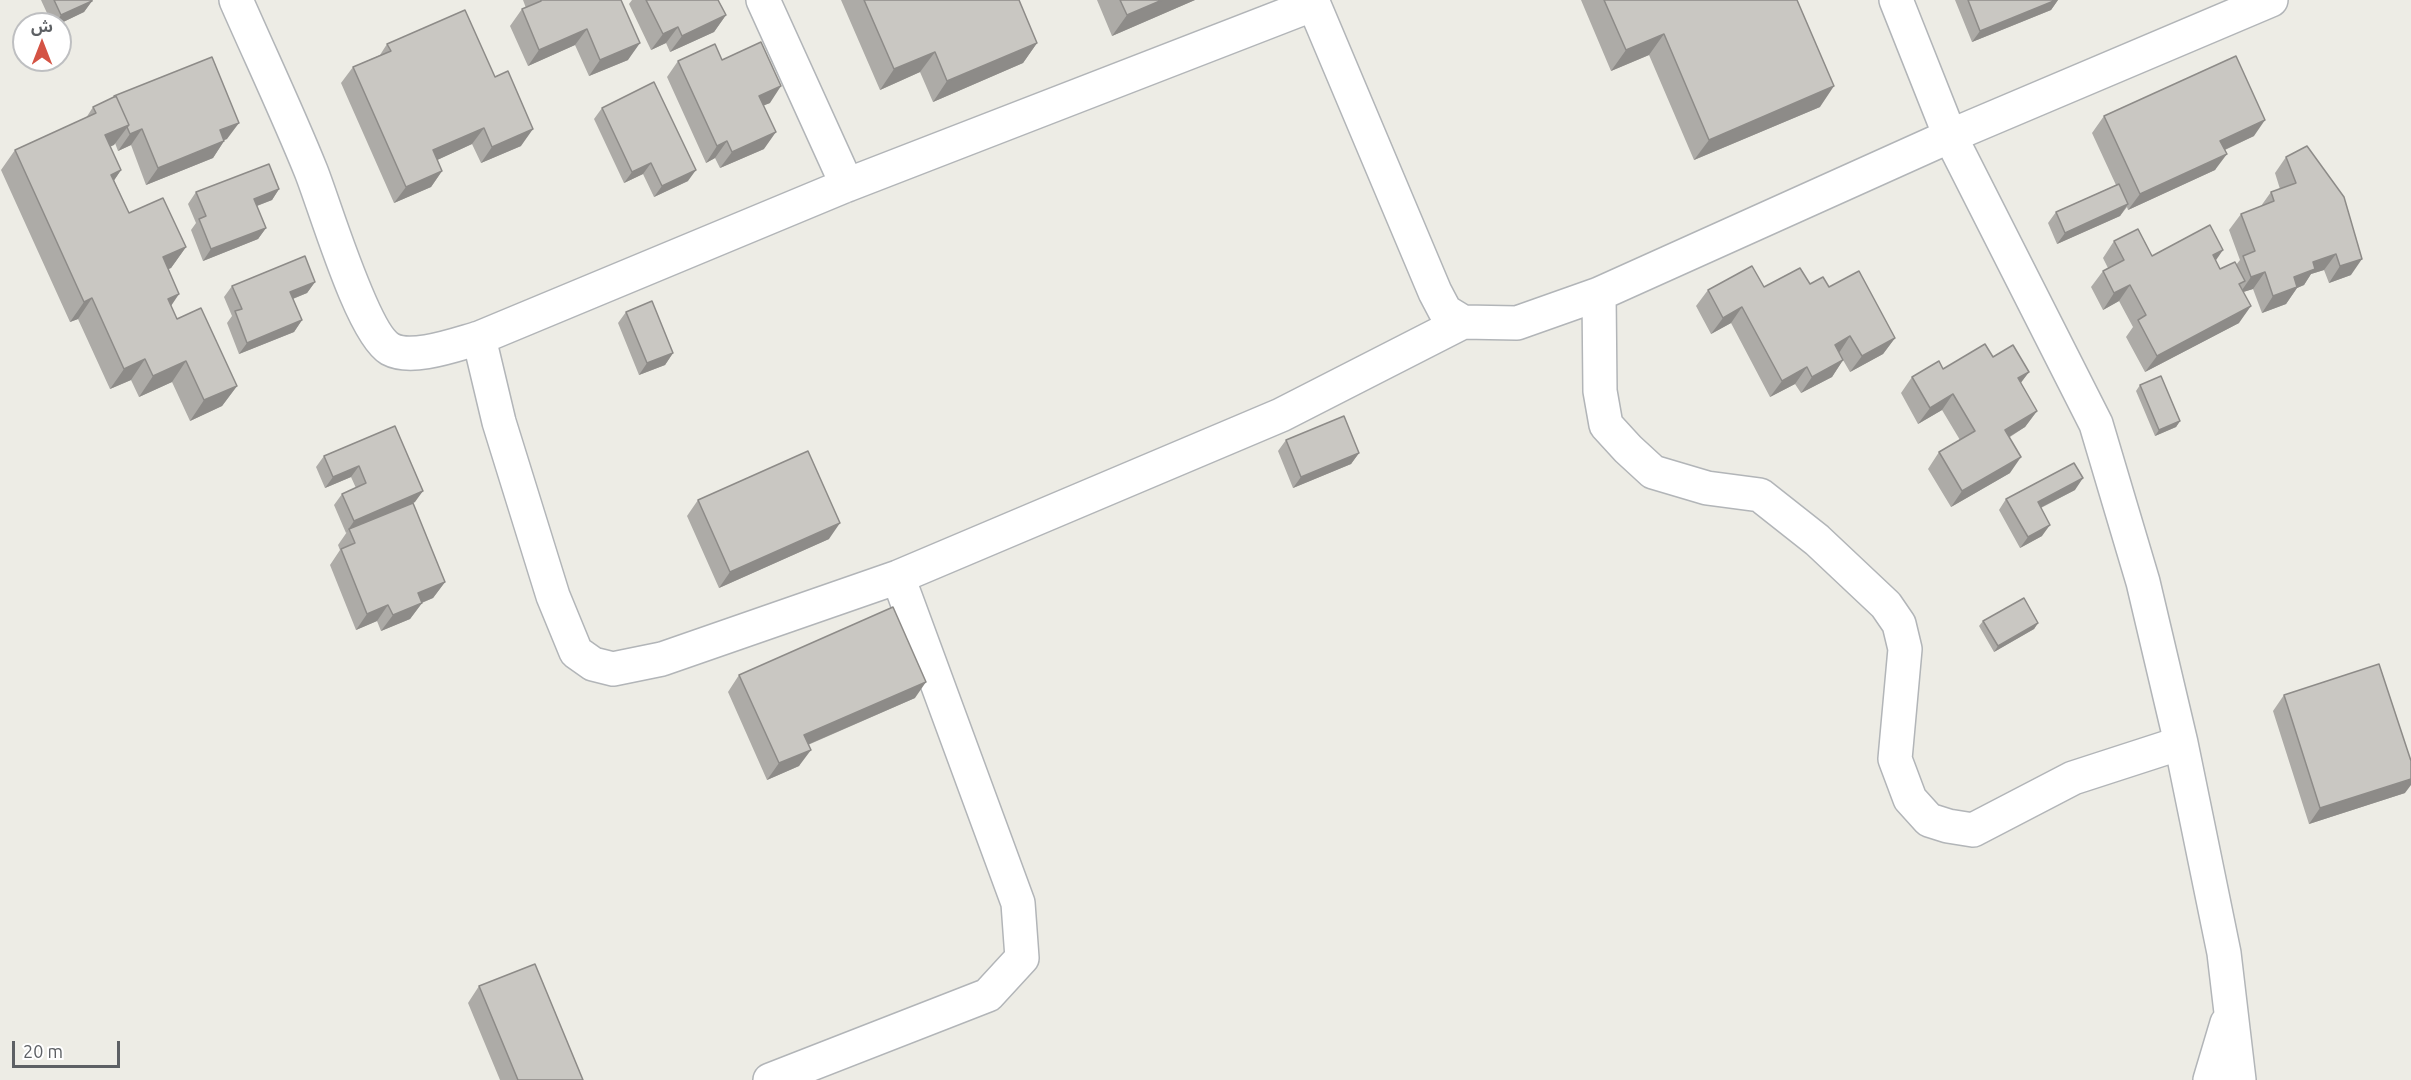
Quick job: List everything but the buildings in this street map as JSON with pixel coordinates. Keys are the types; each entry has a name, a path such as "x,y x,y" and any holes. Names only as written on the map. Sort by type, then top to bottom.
{"street":[{"path":"236,0 311,171 360,305 372,329 390,349 407,353 426,352 479,338 847,185 1313,2 1435,292 1445,311 1463,322"},
{"path":"763,0 847,185"},
{"path":"1896,0 1950,136 2096,424 2144,582 2181,743 2224,953 2239,1080"},
{"path":"479,338 499,422 553,596 576,652 593,664 613,669 662,659 898,578 1281,416 1463,322 1517,323 1599,294 1950,136 2271,0"},
{"path":"1599,294 1600,391 1606,425 1653,472 1707,488 1760,495 1817,540 1886,605 1899,624 1905,649 1894,759 1910,799 1929,820 1973,830 2073,778 2181,743"},
{"path":"770,1080 988,995 1022,958 1018,903 898,578"},
{"path":"2210,1080 2232,1007"}]}
